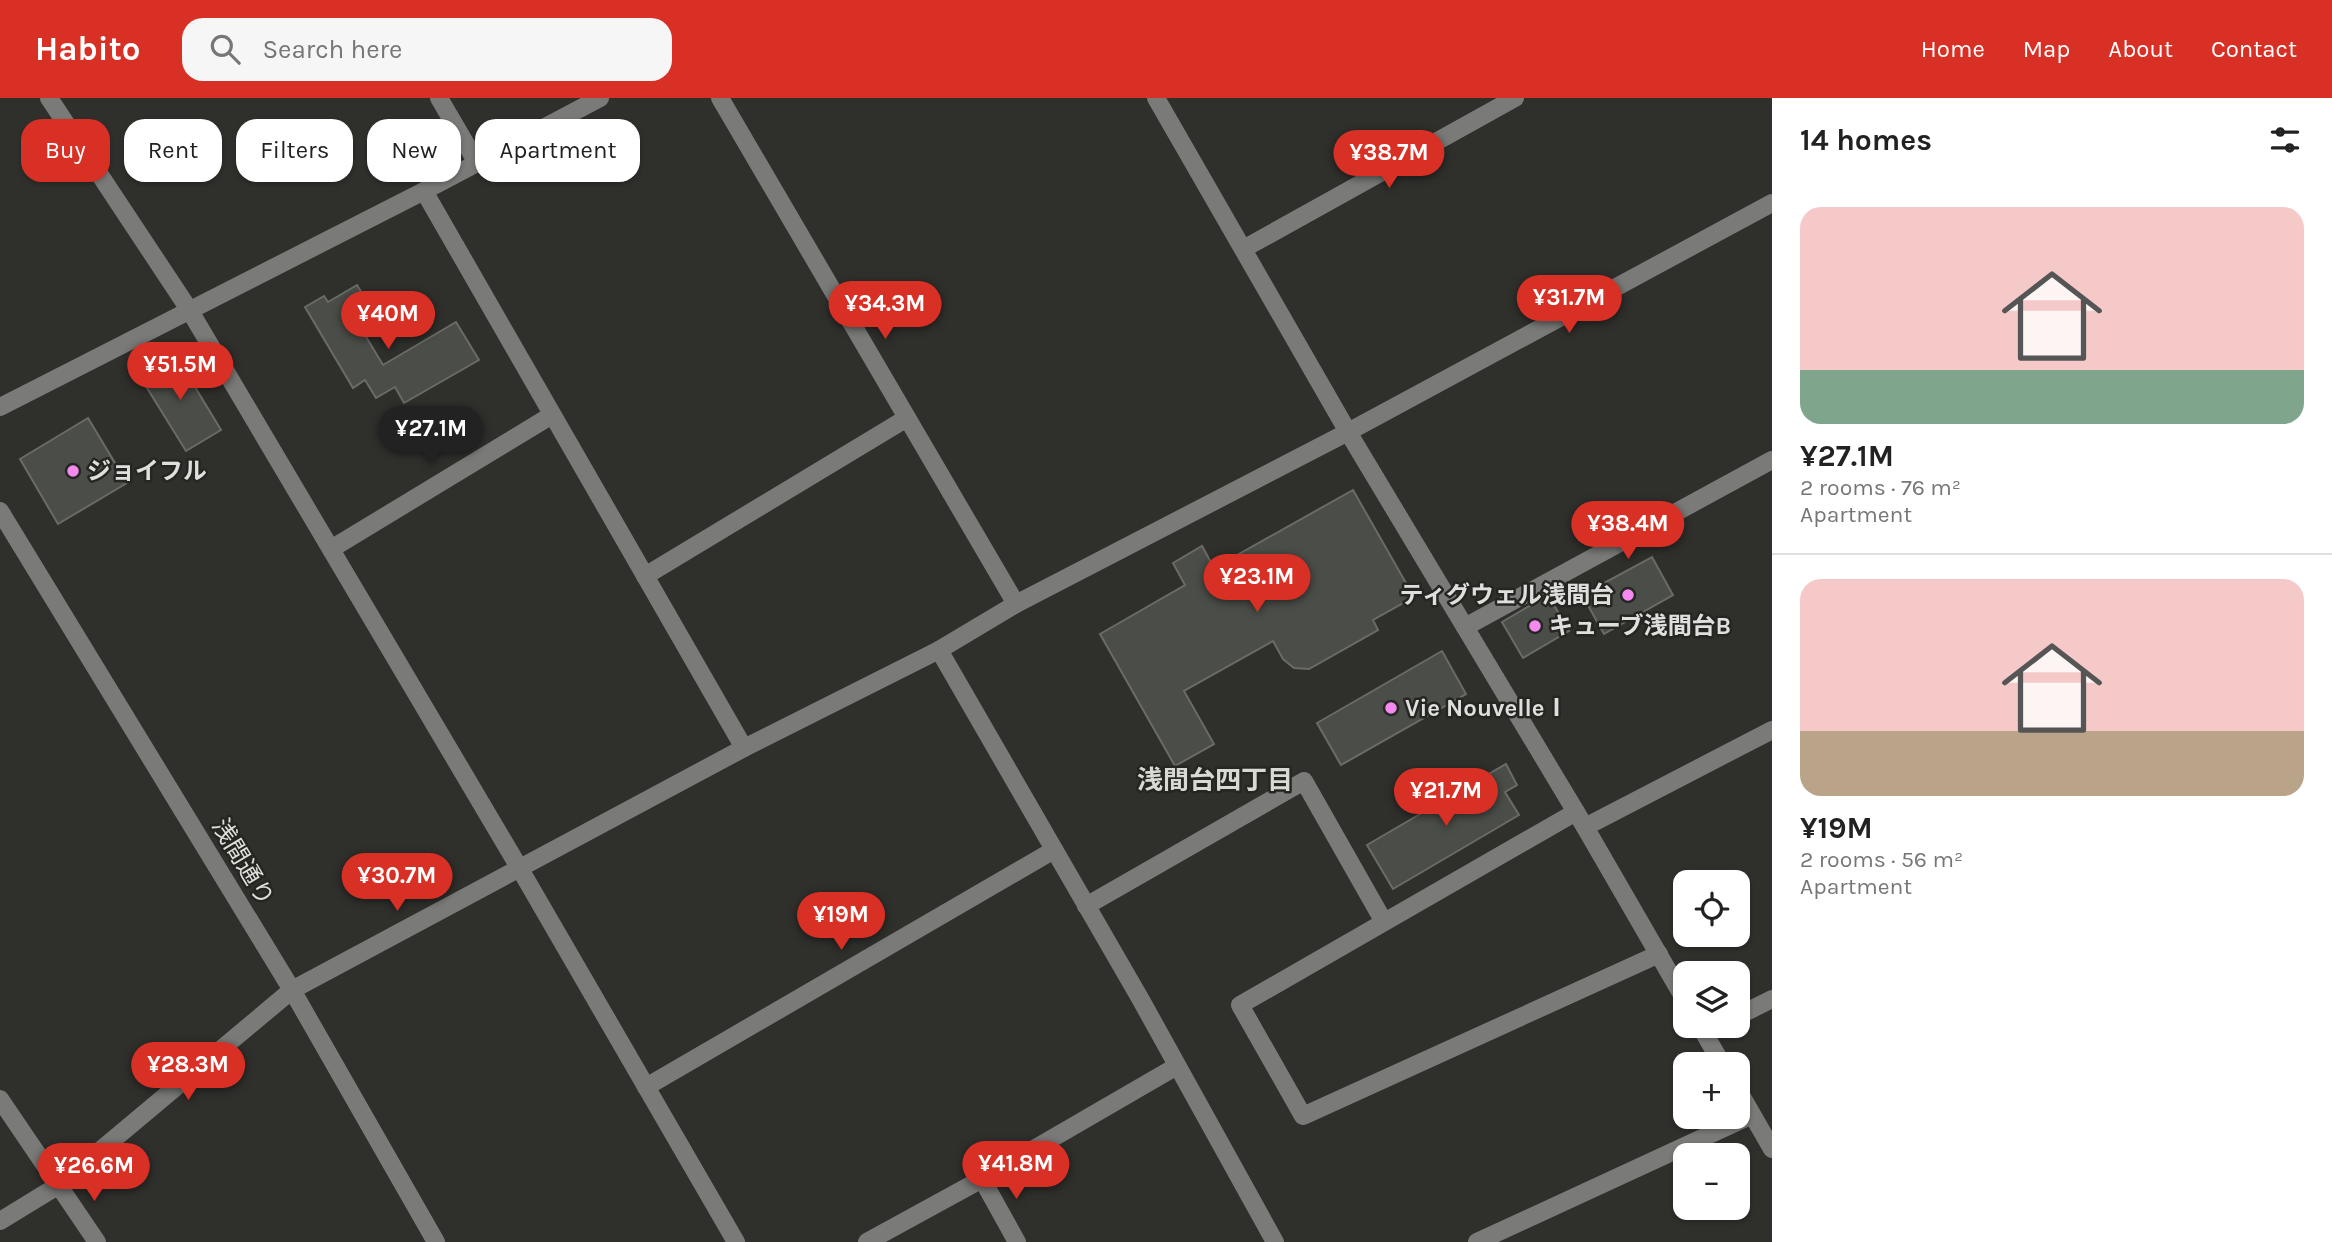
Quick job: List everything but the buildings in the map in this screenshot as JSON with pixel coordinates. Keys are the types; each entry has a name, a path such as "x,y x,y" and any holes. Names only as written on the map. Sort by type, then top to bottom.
{"street":[{"path":"49,98 190,311 520,869 736,1242"},
{"path":"439,98 475,160"},
{"path":"560,119 600,98"},
{"path":"720,98 1016,604"},
{"path":"1156,98 1245,248 1348,432 1673,979"},
{"path":"1245,248 1515,98"},
{"path":"0,407 475,164"},
{"path":"424,191 744,748"},
{"path":"0,1221 59,1185 292,990 744,748 939,650 1016,604 1348,432 1772,203"},
{"path":"331,549 552,415"},
{"path":"645,576 907,418"},
{"path":"1465,627 1772,460"},
{"name":"浅間通り","path":"0,511 292,990 436,1242"},
{"path":"939,650 1275,1242"},
{"path":"1659,954 1303,1116 1240,1005 1384,922 1580,820 1772,730"},
{"path":"1086,906 1304,781 1384,922"},
{"path":"646,1087 1054,850"},
{"path":"1750,1010 1772,999"},
{"path":"867,1242 1177,1066"},
{"path":"0,1099 97,1242"},
{"path":"1750,1111 1772,1149"},
{"path":"1477,1242 1752,1115"},
{"path":"982,1179 1017,1242"}],"place":[{"name":"ジョイフル","path":"73,471"},
{"name":"ティグウェル浅間台","path":"1628,595"},
{"name":"キューブ浅間台B","path":"1535,626"},
{"name":"Vie NouvelleⅠ","path":"1391,708"}],"district":[{"name":"浅間台四丁目","path":"1215,780"}]}
